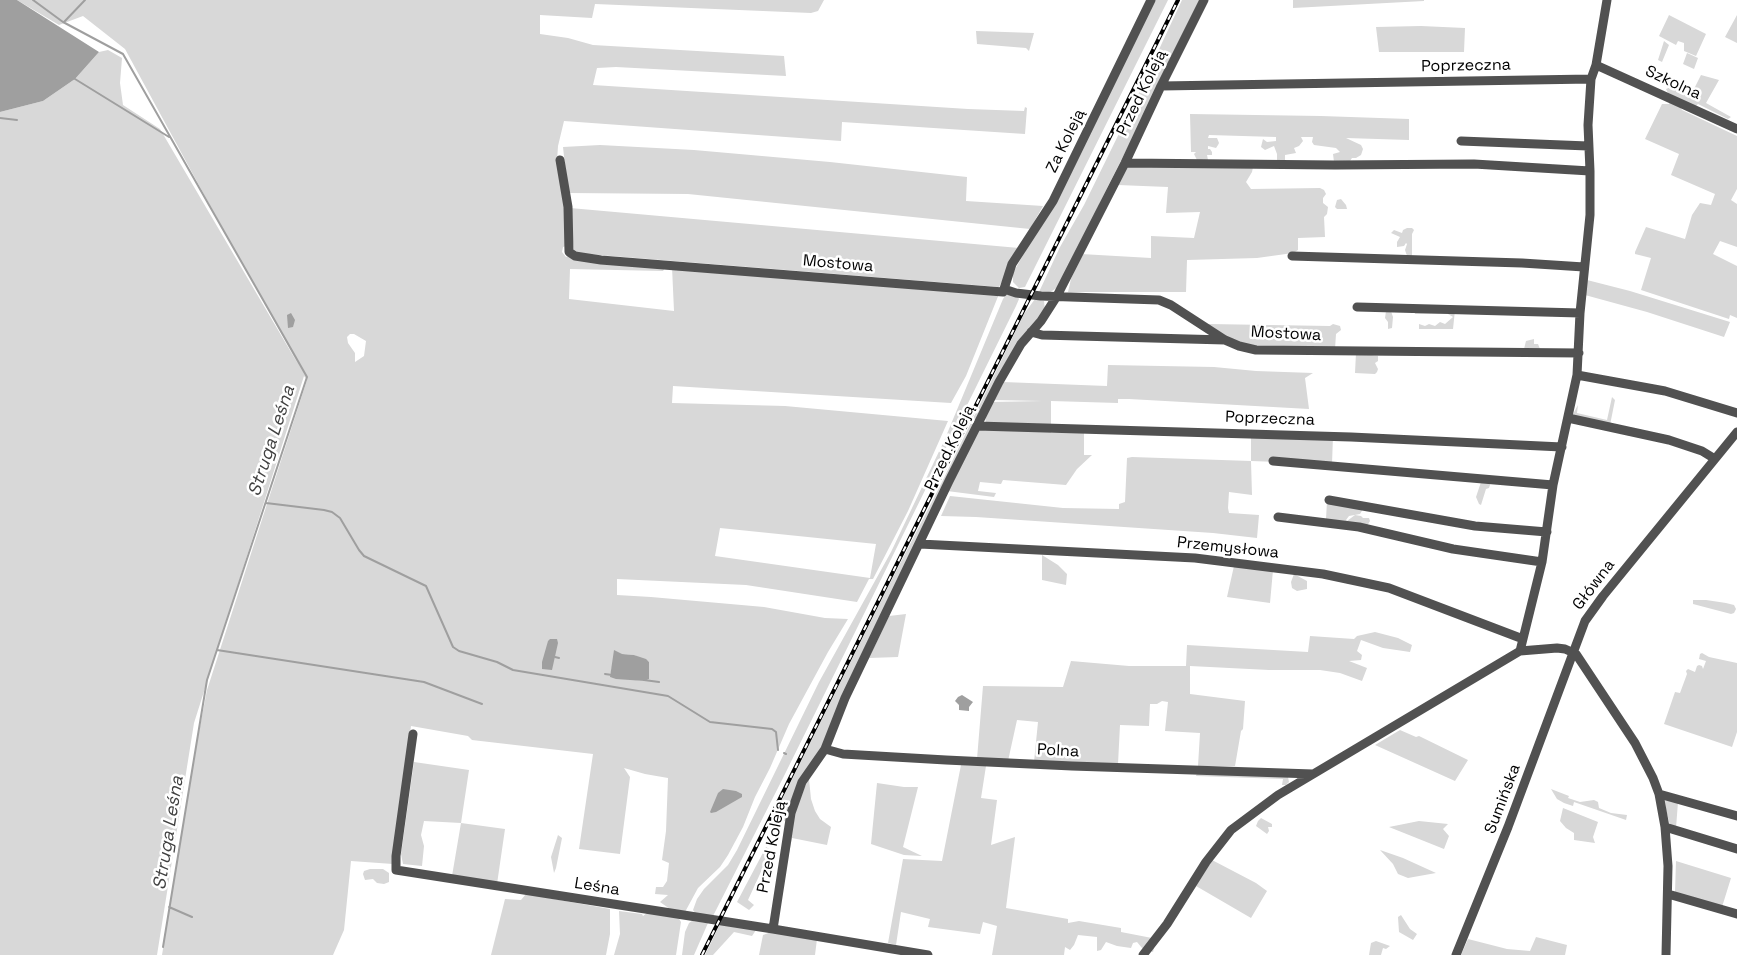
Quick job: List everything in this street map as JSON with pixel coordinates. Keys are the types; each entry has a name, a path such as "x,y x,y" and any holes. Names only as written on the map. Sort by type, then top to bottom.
{"street":[{"name":"Za Koleją","path":"1004,291 1012,264 1040,224 1151,0"},
{"name":"Przed Koleją","path":"774,929 791,813 802,782 825,749 845,698 977,426 1014,356 1057,296 1125,163 1204,0"},
{"path":"1520,651 1542,562 1554,486 1577,375 1580,313 1590,215 1588,146 1592,79 1607,0"},
{"name":"Szkolna","path":"1596,65 1737,129"},
{"name":"Poprzeczna","path":"1161,86 1592,79"},
{"path":"1461,141 1588,146"},
{"name":"Mostowa","path":"560,160 568,207 569,252 575,256 585,258 1057,296 1160,300 1171,305 1225,340 1256,350 1579,353"},
{"path":"1125,163 1474,164 1590,170"},
{"path":"1292,256 1492,262 1584,267"},
{"path":"1357,307 1580,313"},
{"path":"1031,332 1050,335 1225,340"},
{"path":"1577,375 1665,391 1737,413"},
{"path":"1568,418 1669,440 1702,451 1715,458"},
{"name":"Poprzeczna","path":"977,426 1342,436 1562,447"},
{"name":"Główna","path":"1573,652 1583,625 1592,610 1737,432"},
{"path":"1273,461 1554,486"},
{"path":"1329,500 1475,526 1547,532"},
{"path":"1278,517 1359,527 1453,549 1542,562"},
{"name":"Przemysłowa","path":"920,544 1195,558 1323,574 1389,588 1523,640"},
{"path":"1143,955 1167,924 1206,862 1231,830 1313,774 1520,651 1557,648 1576,654 1635,743 1659,794 1665,827 1668,894 1666,955"},
{"name":"Sumińska","path":"1456,955 1508,827 1573,652"},
{"name":"Leśna","path":"413,734 396,856 396,870 928,955"},
{"name":"Polna","path":"825,749 843,754 901,758 1313,774"},
{"path":"1290,774 1294,786"},
{"path":"1659,794 1737,816"},
{"path":"1665,827 1737,849"},
{"path":"1668,894 1737,914"}],"shaded area":[{"path":"0,0 17,0 99,52 75,79 43,101 0,112"},
{"path":"17,0 824,0 818,11 811,13 595,4 592,18 540,15 540,34 568,38 593,45 784,56 786,76 616,67 597,68 593,85 968,109 1024,111 1025,107 1027,108 1025,134 842,122 841,141 564,121 558,146 557,161 565,195 566,246 563,247 562,252 566,257 570,255 665,268 663,271 570,269 569,299 674,311 672,267 999,294 966,376 951,403 673,386 672,403 785,406 948,421 908,511 873,579 869,579 857,602 746,585 617,579 617,595 764,607 825,618 848,619 789,724 743,827 728,855 720,867 698,888 685,912 670,909 660,902 668,895 655,894 656,887 663,887 667,881 669,863 662,860 666,831 668,778 624,768 630,777 620,854 579,849 593,754 472,740 468,736 411,726 393,864 351,861 344,930 333,955 162,955 207,690 307,380 304,376 194,723 157,955 0,955 0,112 43,101 75,79 99,52 108,50 122,58 120,83 123,105 160,129 298,364 125,49 83,16 59,25","holes":["350,334 354,334 366,341 364,356 355,362 355,353 348,343 347,337","720,528 876,544 870,578 715,556","622,654 634,655 649,662 649,679 644,681 610,677 612,667"]},
{"path":"1155,0 1168,0 1025,287 1019,288 1013,282 1013,273 1072,169"},
{"path":"1182,0 1202,0 1103,196 1061,285 1049,293 1039,292 1135,101"},
{"path":"1293,0 1424,0 1424,1 1293,8"},
{"path":"1669,15 1706,34 1696,56 1684,51 1684,43 1678,41 1676,45 1659,36"},
{"path":"1737,15 1737,43 1725,37"},
{"path":"1421,26 1465,28 1464,52 1379,52 1376,27"},
{"path":"976,31 1034,33 1029,51 1026,48 977,44"},
{"path":"1664,41 1669,45 1662,62 1658,60"},
{"path":"1687,53 1698,58 1694,69 1683,64"},
{"path":"1701,75 1719,80 1706,103 1731,117 1728,119 1698,104 1695,107 1668,93 1666,89 1673,86 1692,93"},
{"path":"1670,101 1679,105 1682,110 1737,136 1737,189 1731,200 1737,204 1737,247 1720,241 1713,254 1737,266 1737,318 1730,315 1729,319 1641,290 1651,258 1635,254 1635,252 1646,227 1685,239 1692,215 1700,203 1711,205 1715,194 1671,175 1679,154 1645,139 1662,104 1669,104"},
{"path":"1190,114 1409,119 1409,140 1346,138 1361,145 1363,149 1361,155 1352,158 1350,161 1334,162 1333,154 1340,152 1336,148 1314,145 1312,142 1313,137 1301,137 1303,141 1294,148 1296,153 1285,155 1285,162 1280,163 1277,160 1274,146 1265,150 1261,147 1263,139 1267,142 1276,141 1276,137 1209,135 1208,138 1217,138 1219,143 1216,148 1208,146 1212,155 1207,155 1208,160 1198,162 1194,154 1196,152 1191,152"},
{"path":"600,145 694,150 967,177 966,201 1043,206 1030,229 688,194 568,193 563,147"},
{"path":"1126,167 1253,167 1246,182 1251,189 1320,188 1326,194 1323,198 1323,203 1328,207 1327,214 1324,217 1325,237 1298,238 1298,250 1293,253 1257,258 1187,260 1186,292 1068,292 1081,254 1151,258 1151,236 1194,238 1200,212 1166,213 1168,187 1118,185"},
{"path":"1341,199 1347,209 1337,209 1335,207 1337,200"},
{"path":"570,208 1019,248 999,287 574,253"},
{"path":"1407,228 1414,230 1412,234 1411,256 1407,256 1405,250 1407,244 1397,247 1400,237 1391,233 1394,230 1402,233"},
{"path":"1587,280 1630,291 1730,322 1724,337 1647,312 1585,295"},
{"path":"1006,295 1017,295 1019,299 1016,306 783,778 713,916 696,914 693,910 697,899 704,889 728,865 737,850 819,682 891,552 944,441"},
{"path":"1035,299 1044,301 1045,310 1015,350 788,822 773,818 1024,314"},
{"path":"1415,310 1455,310 1453,329 1419,329 1419,324 1435,326 1440,322 1445,324 1453,317 1448,314 1415,314"},
{"path":"1386,311 1391,311 1393,317 1392,328 1388,329 1388,322 1385,318"},
{"path":"291,313 295,320 293,327 288,328 287,315"},
{"path":"1208,324 1330,326 1333,324 1340,326 1341,330 1336,334 1335,349 1248,347 1208,327"},
{"path":"1534,339 1534,344 1538,344 1540,349 1524,349 1526,341"},
{"path":"1356,353 1378,356 1378,361 1375,363 1378,369 1375,374 1355,373"},
{"path":"1108,365 1214,367 1313,373 1305,378 1309,409 1129,399 1118,399 1118,403 1051,401 1051,428 986,423 985,416 991,402 1043,401 993,400 1003,382 1107,386"},
{"path":"1612,397 1615,400 1610,425 1575,418 1573,414 1578,405 1577,413 1607,420"},
{"path":"980,429 1050,430 1051,433 1084,433 1084,455 1092,455 1077,469 1066,485 1003,480 1001,484 980,482 978,491 996,493 994,497 947,491"},
{"path":"1251,434 1333,436 1332,464 1251,461"},
{"path":"1132,457 1251,461 1252,495 1229,492 1228,508 1229,513 1259,515 1257,538 1213,533 941,516 950,496 1063,508 1119,509 1119,504 1125,502 1127,458"},
{"path":"1481,482 1489,482 1490,485 1486,489 1481,505 1476,497"},
{"path":"1327,501 1363,509 1360,514 1349,516 1347,521 1355,515 1369,518 1370,521 1367,526 1326,519"},
{"path":"1042,555 1058,565 1067,574 1066,585 1042,580"},
{"path":"1234,566 1273,570 1270,603 1227,597"},
{"path":"1294,574 1307,581 1307,589 1297,591 1292,588 1291,582"},
{"path":"1693,600 1726,603 1734,605 1736,609 1731,614 1693,604"},
{"path":"906,614 898,657 869,658 889,616"},
{"path":"1375,632 1398,638 1412,645 1410,652 1383,648 1361,640 1357,651 1362,655 1361,660 1349,661 1367,668 1362,681 1340,673 1320,670 1269,670 1190,666 1190,694 1245,701 1243,729 1241,731 1235,766 1198,766 1200,733 1165,731 1168,702 1162,701 1157,704 1150,704 1149,726 1120,725 1118,764 1034,762 1038,722 1017,720 1008,761 977,759 983,686 1063,687 1071,661 1129,666 1186,666 1187,645 1308,652 1310,636 1354,639 1357,636"},
{"path":"550,639 557,639 558,643 552,670 542,669 542,662"},
{"path":"614,650 622,654 646,659 649,662 649,679 644,681 610,677"},
{"path":"1702,653 1709,657 1737,663 1737,732 1732,747 1664,724 1675,692 1680,693 1687,674 1686,671 1688,669 1695,672 1699,665 1703,669 1706,661 1699,659"},
{"path":"962,695 973,702 969,707 969,711 959,710 959,705 955,701"},
{"path":"1400,730 1416,737 1419,736 1468,760 1455,781 1375,745"},
{"path":"414,762 469,770 461,823 424,821 421,835 424,846 422,866 403,864 401,854"},
{"path":"961,765 986,766 981,798 997,800 991,845 1015,837 1006,908 1068,919 1068,923 1079,921 1121,928 1121,932 1152,938 1153,952 1142,948 1137,942 1133,943 1131,948 1106,942 1101,950 1097,951 1097,937 1078,935 1070,950 1065,947 1064,955 992,955 997,926 983,922 980,934 928,927 930,919 901,912 896,945 888,943 903,859 942,861"},
{"path":"1197,773 1288,777 1289,782 1286,785 1282,785 1283,779 1196,776"},
{"path":"809,779 811,799 815,811 820,819 831,827 827,845 792,838 787,864 788,843 800,792"},
{"path":"877,783 918,787 903,847 922,856 904,855 871,844"},
{"path":"723,789 736,791 742,794 742,797 711,813 718,793"},
{"path":"1551,789 1580,802 1594,800 1598,802 1599,808 1611,813 1627,815 1626,820 1574,802 1573,806 1564,803 1557,799"},
{"path":"1665,800 1678,802 1676,828 1670,825"},
{"path":"1563,808 1598,822 1593,837 1595,843 1574,840 1574,833 1560,821"},
{"path":"1261,818 1272,824 1272,827 1268,827 1269,831 1267,834 1256,826"},
{"path":"1419,821 1448,824 1443,829 1449,836 1444,849 1389,827"},
{"path":"461,823 505,829 497,884 452,876"},
{"path":"558,835 562,838 554,873 551,857"},
{"path":"766,847 771,850 748,900 754,905 749,910 737,902"},
{"path":"1380,850 1436,873 1408,878 1398,874 1393,864"},
{"path":"1212,860 1256,883 1267,891 1251,918 1196,886"},
{"path":"1676,861 1731,878 1722,907 1675,892"},
{"path":"383,869 389,873 389,882 384,884 377,883 373,879 365,880 364,871"},
{"path":"526,894 610,909 610,934 606,955 491,955 505,899 521,900"},
{"path":"619,911 642,914 643,916 647,913 678,917 681,922 676,955 614,955 620,934"},
{"path":"1401,915 1410,929 1417,934 1413,940 1399,932 1398,917"},
{"path":"692,921 708,923 694,955 682,955 685,932"},
{"path":"720,924 756,930 752,936 734,932 713,955 705,955"},
{"path":"774,931 817,939 815,955 759,955 763,935"},
{"path":"1536,937 1567,945 1565,955 1461,955 1468,939 1507,949 1530,951"},
{"path":"1376,941 1390,946 1386,949 1383,948 1381,955 1369,955 1371,943"}],"waterway":[{"name":"Struga Leśna","path":"33,0 63,22 123,54 307,377 207,680 163,947"},
{"path":"64,22 85,0"},
{"path":"75,79 169,137"},
{"path":"0,118 17,120"},
{"path":"266,503 324,510 332,512 340,518 364,556 426,586 453,647 459,651 497,662 513,670 668,696 710,722 772,729 776,732 778,750"},
{"path":"217,650 424,682 482,704"},
{"path":"555,657 559,658"},
{"path":"605,674 612,675"},
{"path":"644,680 659,682"},
{"path":"169,907 192,917"}],"railway":[{"path":"702,955 1178,0"}]}
